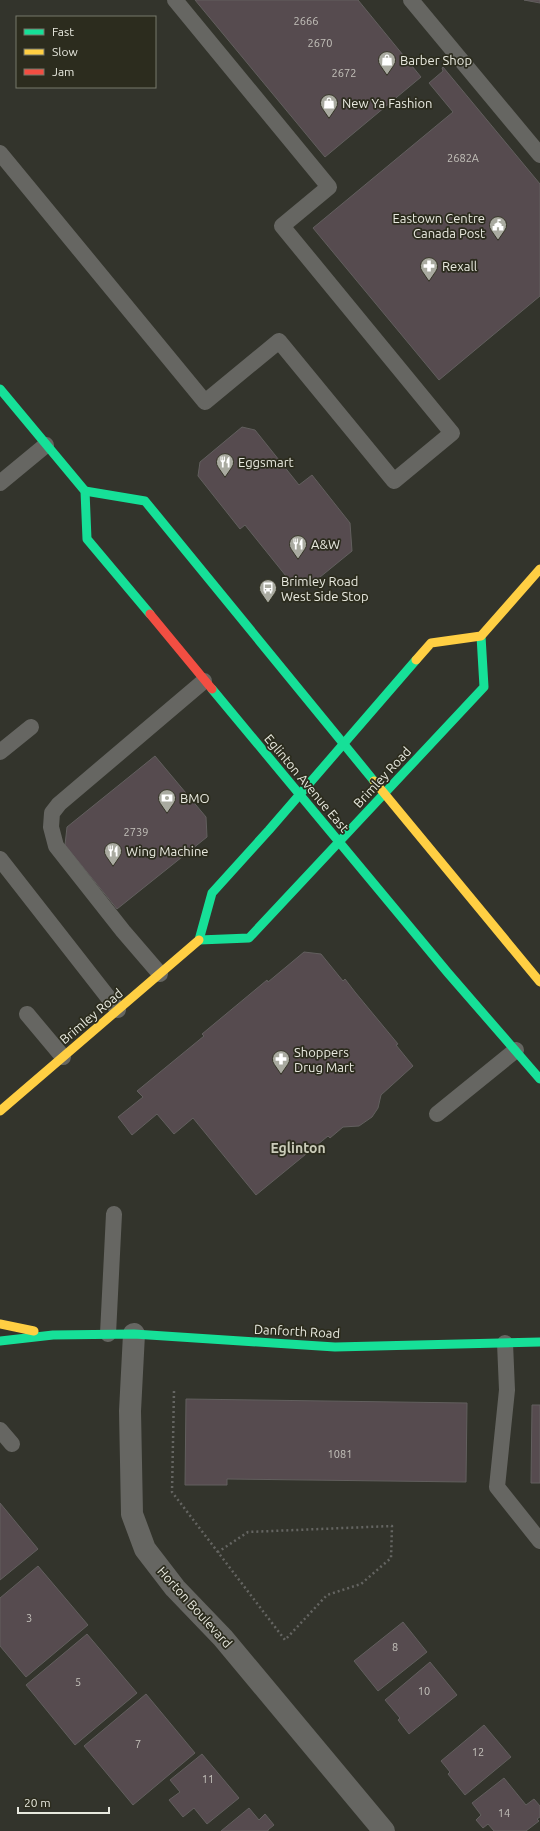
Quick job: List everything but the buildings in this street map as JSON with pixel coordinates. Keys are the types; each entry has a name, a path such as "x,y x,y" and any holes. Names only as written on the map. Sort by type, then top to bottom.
{"main road":[{"path":"0,389 85,491 145,501 384,794 540,982"},
{"name":"Eglinton Avenue East","path":"85,491 87,540 448,973 540,1079"},
{"path":"200,940 212,893 269,830 298,794 431,643 481,636 540,569"},
{"name":"Brimley Road","path":"0,1111 200,940 249,938 306,875 339,842 484,687 481,636"},
{"name":"Danforth Road","path":"0,1324 53,1335"},
{"name":"Danforth Road","path":"0,1341 53,1335 134,1334 335,1347 540,1342"}],"street":[{"name":"Horton Boulevard","path":"134,1334 130,1412 132,1514 145,1549 175,1588 223,1638 384,1831"}],"lane":[{"path":"0,153 205,402 279,341 394,481 452,433 282,226 329,187 175,0"},
{"path":"412,0 540,155"},
{"path":"0,483 46,445"},
{"path":"160,974 123,931 56,846 51,827 52,813 60,804 204,680"},
{"path":"0,752 32,726"},
{"path":"0,859 118,1010"},
{"path":"27,1014 63,1057"},
{"path":"437,1114 516,1050"},
{"path":"108,1334 114,1214"},
{"path":"505,1343 507,1390 497,1487 540,1541"},
{"path":"0,1430 12,1444"}],"path":[{"path":"174,1391 172,1492 285,1640 327,1595 361,1584 392,1558 392,1526 248,1532 218,1552"}],"traffic: fast":[{"path":"0,389 85,491 87,539 150,614"},
{"path":"85,491 145,501 374,781"},
{"path":"199,940 249,938 484,687 481,636"},
{"path":"199,940 212,893 269,830 416,660"},
{"path":"212,689 448,973 540,1079"},
{"path":"0,1341 53,1335 134,1334 335,1347 540,1342"}],"traffic: slow":[{"path":"416,660 431,643 481,636 540,569"},
{"path":"374,781 540,982"},
{"path":"0,1111 199,940"},
{"path":"0,1324 34,1331"}],"traffic: jam":[{"path":"150,614 212,689"}],"place":[{"name":"Barber Shop","path":"387,75"},
{"name":"New Ya Fashion","path":"329,118"},
{"name":"Eastown Centre Canada Post","path":"498,240"},
{"name":"Rexall","path":"429,281"},
{"name":"Eggsmart","path":"225,477"},
{"name":"A&W","path":"298,559"},
{"name":"Brimley Road West Side Stop","path":"268,603"},
{"name":"BMO","path":"167,813"},
{"name":"Wing Machine","path":"113,866"},
{"name":"Shoppers Drug Mart","path":"281,1074"}],"district":[{"name":"Eglinton","path":"298,1148"}]}
